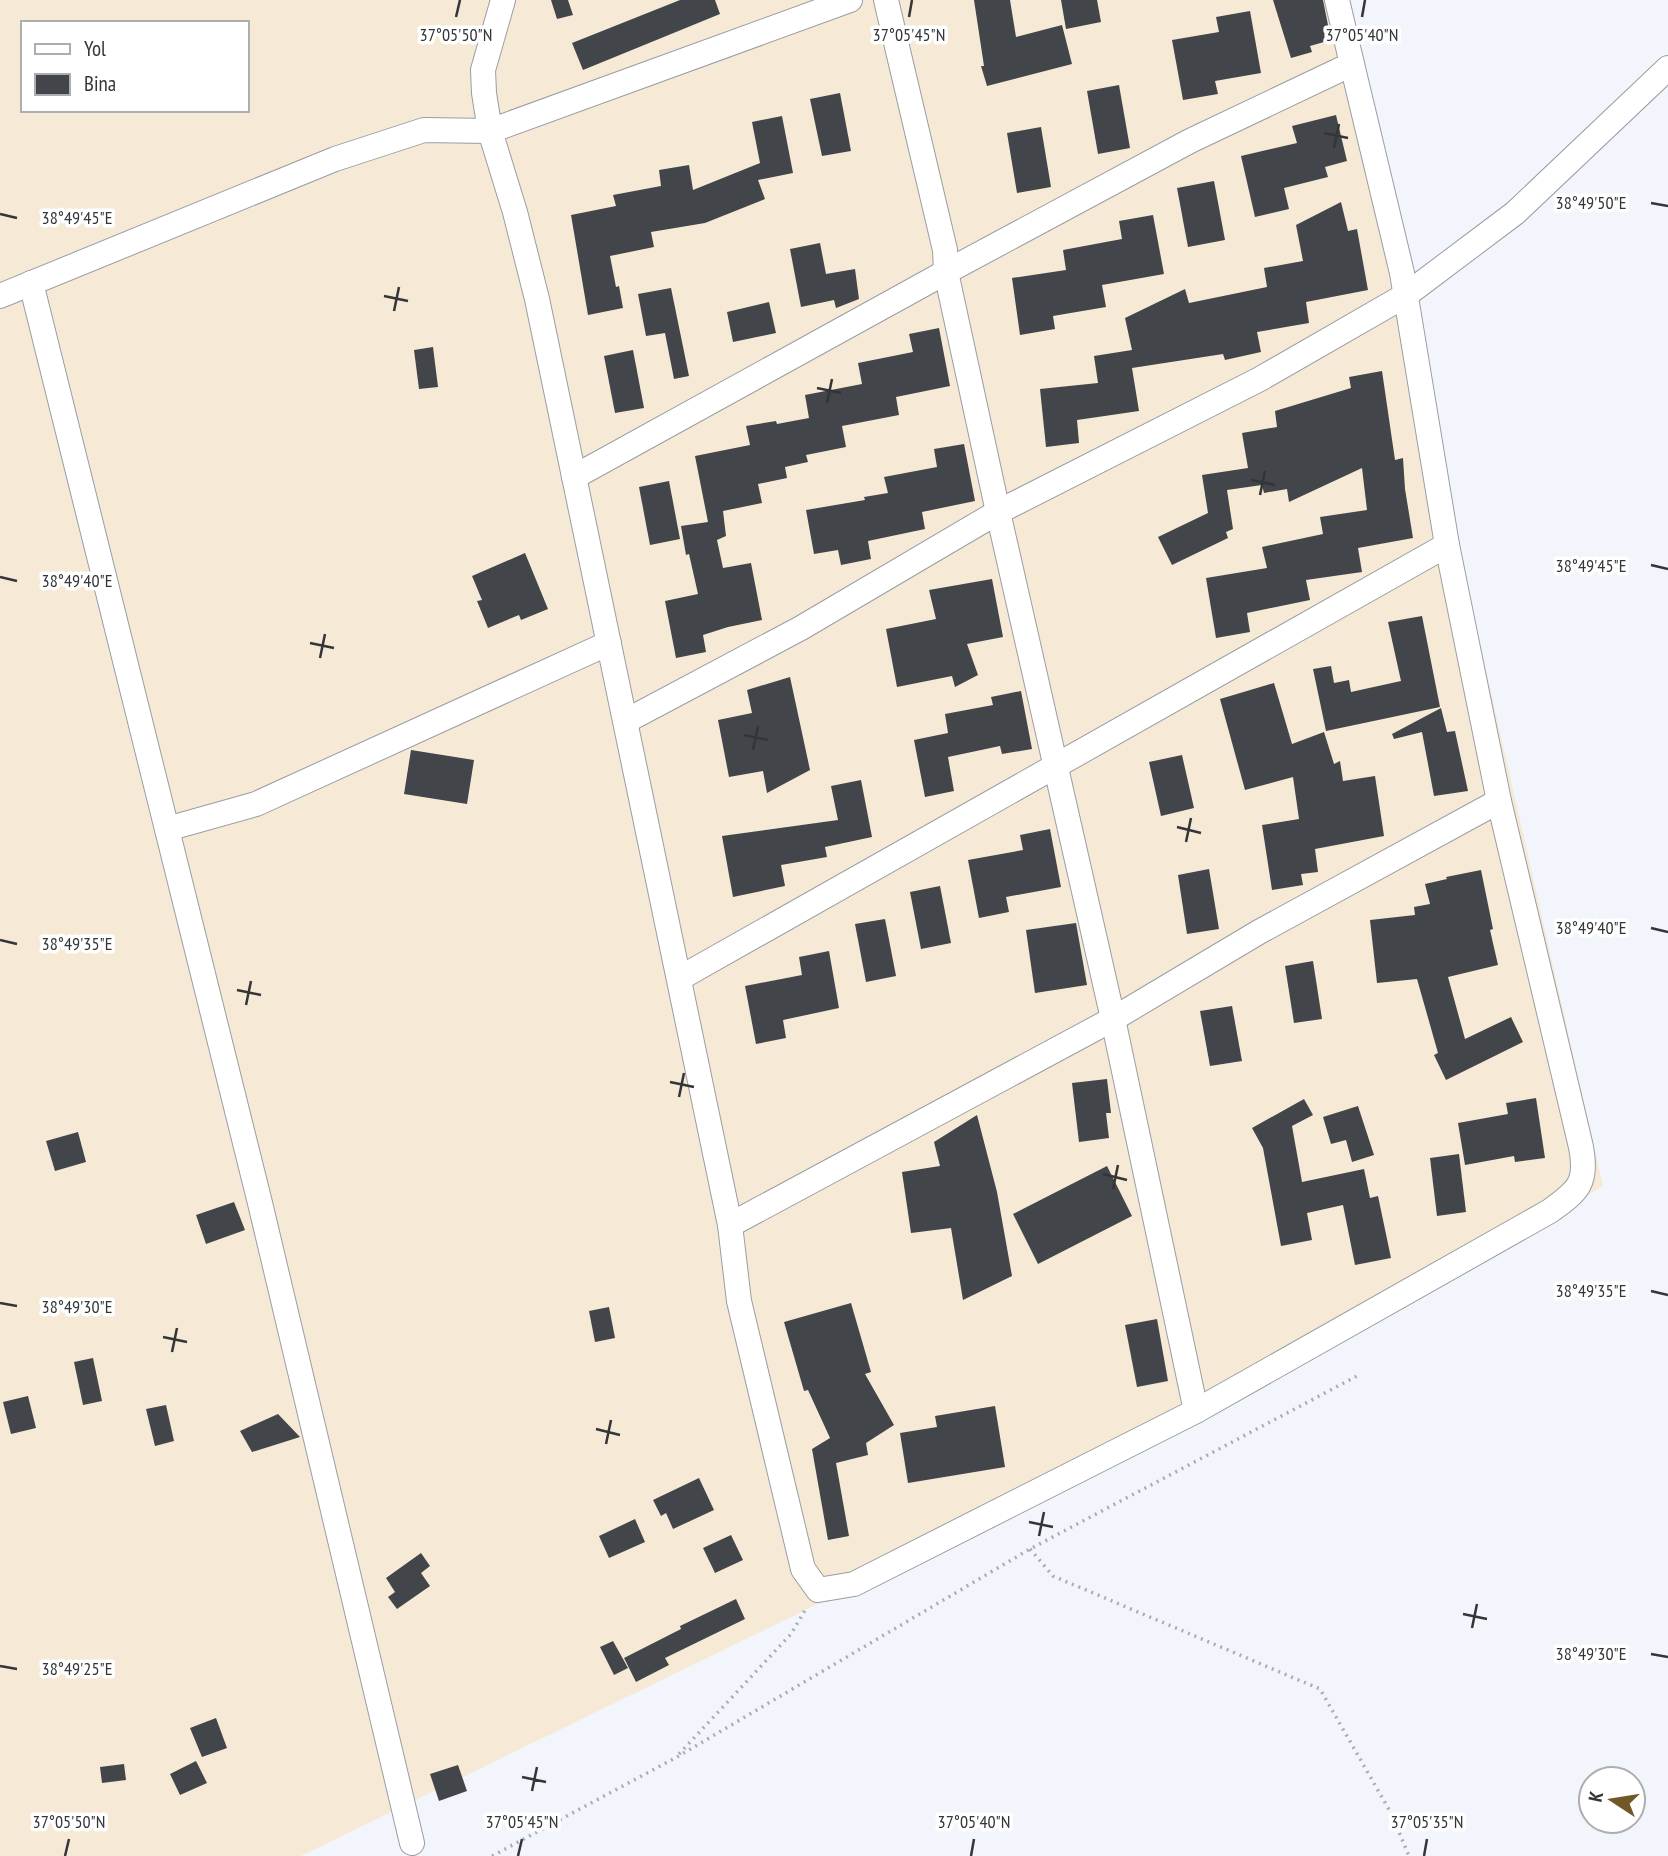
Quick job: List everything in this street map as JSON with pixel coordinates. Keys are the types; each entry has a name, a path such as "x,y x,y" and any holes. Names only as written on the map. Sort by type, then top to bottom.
{"street":[{"path":"503,0 483,70 490,131 515,212 537,299 730,1225 738,1301 803,1569 818,1590 854,1584 1196,1411 1550,1211 1574,1193 1581,1181 1584,1171 1581,1147 1499,801 1447,545 1406,295 1337,0"},
{"path":"0,296 335,159 424,130 490,131 850,0"},
{"path":"886,0 945,250 946,272 1113,1019 1196,1411"},
{"path":"574,477 1190,141 1352,64"},
{"path":"626,721 801,628 998,512 1259,379 1406,295 1515,213 1668,68"},
{"path":"32,283 260,1203 412,1843"},
{"path":"680,978 1447,545"},
{"path":"167,829 256,804 609,643"},
{"path":"730,1225 1113,1019 1259,932 1499,801"}],"path":[{"path":"492,1856 677,1757 1030,1549 1357,1376"},
{"path":"1030,1549 1053,1576 1320,1689 1391,1813 1409,1856"},
{"path":"677,1757 791,1634 818,1590"}],"shaded area":[{"path":"0,0 1334,0 1603,1186 1421,1299 1257,1390 301,1856 0,1856"}],"building":[{"path":"551,0 568,0 573,15 557,19"},
{"path":"680,0 715,0 720,14 583,70 572,43"},
{"path":"974,0 1010,0 1016,37 1062,25 1072,64 987,86 981,66 984,66"},
{"path":"1061,0 1097,0 1101,22 1066,29"},
{"path":"1273,0 1323,0 1331,40 1310,46 1312,52 1291,58"},
{"path":"1250,11 1261,73 1215,81 1218,94 1183,100 1172,40 1219,32 1216,17"},
{"path":"1119,85 1130,148 1098,154 1087,91"},
{"path":"840,93 851,151 822,156 810,99"},
{"path":"1336,115 1347,161 1325,167 1328,177 1284,188 1289,209 1255,217 1241,156 1297,143 1292,126"},
{"path":"782,116 793,173 758,180 765,199 705,223 651,232 654,247 610,256 623,308 588,315 571,215 616,206 613,195 661,186 659,170 689,165 693,190 760,163 752,122"},
{"path":"1041,127 1051,187 1017,193 1007,133"},
{"path":"1214,181 1225,240 1188,247 1177,188"},
{"path":"1341,202 1348,231 1357,229 1368,290 1306,302 1309,323 1257,332 1261,352 1225,360 1223,354 1132,368 1139,411 1077,420 1079,443 1046,447 1040,389 1098,383 1094,356 1132,350 1125,318 1185,289 1189,303 1267,287 1264,268 1303,261 1296,225"},
{"path":"1153,215 1164,274 1102,285 1106,307 1053,316 1055,329 1020,335 1012,278 1066,270 1063,250 1122,239 1119,221"},
{"path":"820,243 826,274 855,269 859,299 836,308 834,300 801,307 790,249"},
{"path":"671,288 689,376 674,379 665,333 646,336 638,294"},
{"path":"769,302 776,333 733,342 727,312"},
{"path":"939,328 950,386 896,397 899,415 842,426 846,447 806,455 808,462 785,467 787,478 758,484 762,503 723,511 726,536 717,540 723,568 751,563 762,620 703,635 706,652 676,658 665,601 698,594 689,554 686,555 681,526 708,522 695,456 750,445 746,426 809,418 805,395 862,384 858,363 913,352 909,334"},
{"path":"433,347 438,387 419,389 414,350"},
{"path":"633,350 644,408 615,413 604,356"},
{"path":"1382,371 1395,460 1403,458 1413,538 1358,548 1362,572 1306,580 1310,600 1247,613 1250,632 1216,638 1206,578 1267,568 1262,547 1323,534 1320,517 1367,510 1362,468 1289,502 1287,489 1264,493 1262,485 1227,490 1233,529 1226,532 1228,538 1172,565 1158,537 1208,513 1202,475 1248,468 1242,433 1277,427 1275,411 1351,388 1349,377"},
{"path":"964,444 975,501 922,512 925,529 868,541 871,559 841,565 838,550 814,554 806,510 865,500 864,497 888,493 884,477 937,467 934,449"},
{"path":"669,481 680,539 650,545 639,487"},
{"path":"525,553 548,609 521,620 519,615 488,628 477,601 482,600 472,576"},
{"path":"992,579 1003,637 967,644 978,675 955,687 952,676 897,687 886,629 936,619 929,590"},
{"path":"1422,616 1440,707 1326,731 1313,669 1331,666 1334,683 1349,680 1351,692 1401,681 1388,622"},
{"path":"790,677 810,770 767,793 763,771 729,777 718,720 752,713 747,690"},
{"path":"1274,683 1292,744 1324,732 1334,764 1340,761 1343,781 1375,776 1384,836 1315,849 1318,872 1301,874 1303,885 1272,890 1262,825 1299,819 1293,777 1245,790 1220,699"},
{"path":"1021,691 1032,749 1002,754 1000,746 948,757 954,791 925,797 914,740 948,733 945,714 993,705 991,697"},
{"path":"1441,708 1447,732 1455,731 1468,791 1434,796 1422,732 1394,739 1392,734"},
{"path":"411,750 474,760 467,804 404,794"},
{"path":"1182,755 1194,808 1161,816 1149,762"},
{"path":"861,780 872,837 825,847 827,857 781,865 785,886 733,897 722,836 838,820 831,786"},
{"path":"1050,829 1061,887 1006,897 1009,912 979,918 968,860 1023,850 1020,835"},
{"path":"1209,869 1219,929 1187,934 1178,875"},
{"path":"1481,870 1498,965 1448,977 1465,1039 1511,1017 1523,1042 1446,1080 1434,1055 1438,1053 1417,979 1377,983 1370,920 1415,915 1414,907 1430,904 1425,884"},
{"path":"940,886 951,943 921,949 910,892"},
{"path":"885,919 896,976 866,982 855,924"},
{"path":"1076,923 1087,985 1035,993 1026,930"},
{"path":"829,951 839,1008 783,1020 786,1038 756,1044 745,986 802,975 799,957"},
{"path":"1313,961 1322,1019 1294,1023 1285,966"},
{"path":"1232,1006 1242,1061 1210,1066 1200,1011"},
{"path":"1107,1079 1111,1113 1106,1113 1109,1138 1079,1142 1072,1083"},
{"path":"1536,1098 1545,1158 1515,1162 1514,1156 1465,1165 1458,1123 1508,1114 1506,1103"},
{"path":"1304,1099 1313,1115 1292,1126 1302,1182 1364,1169 1370,1198 1378,1196 1391,1258 1355,1265 1343,1205 1307,1213 1312,1240 1281,1246 1263,1148 1252,1128"},
{"path":"1358,1106 1374,1155 1352,1162 1346,1140 1331,1144 1323,1117"},
{"path":"977,1115 997,1192 1012,1276 963,1300 951,1228 911,1233 902,1172 940,1166 934,1142"},
{"path":"78,1132 86,1162 55,1171 46,1141"},
{"path":"1459,1154 1466,1212 1437,1216 1430,1158"},
{"path":"1107,1166 1132,1216 1038,1264 1013,1214"},
{"path":"234,1202 245,1230 206,1244 196,1215"},
{"path":"851,1303 871,1372 865,1374 894,1425 866,1443 868,1455 836,1463 849,1536 828,1540 812,1449 830,1438 808,1390 804,1391 784,1322"},
{"path":"609,1307 615,1338 595,1342 589,1311"},
{"path":"1157,1319 1168,1381 1137,1387 1125,1325"},
{"path":"93,1358 102,1401 83,1405 74,1362"},
{"path":"28,1396 36,1428 11,1434 3,1402"},
{"path":"166,1405 174,1441 155,1446 146,1409"},
{"path":"995,1406 1005,1467 908,1483 900,1433 937,1427 935,1416"},
{"path":"278,1414 300,1437 252,1452 240,1431"},
{"path":"699,1478 714,1510 673,1529 666,1513 661,1516 653,1500"},
{"path":"635,1519 645,1542 609,1558 599,1536"},
{"path":"731,1535 743,1560 715,1573 703,1548"},
{"path":"421,1553 430,1566 421,1573 430,1586 397,1609 388,1597 395,1592 386,1578"},
{"path":"736,1599 745,1619 665,1658 669,1665 636,1682 624,1658 681,1629 680,1626"},
{"path":"613,1641 628,1668 614,1675 600,1647"},
{"path":"216,1718 227,1748 202,1757 190,1728"},
{"path":"196,1761 207,1783 180,1795 170,1774"},
{"path":"124,1764 126,1780 102,1783 100,1767"},
{"path":"458,1765 467,1791 439,1801 430,1774"}]}
